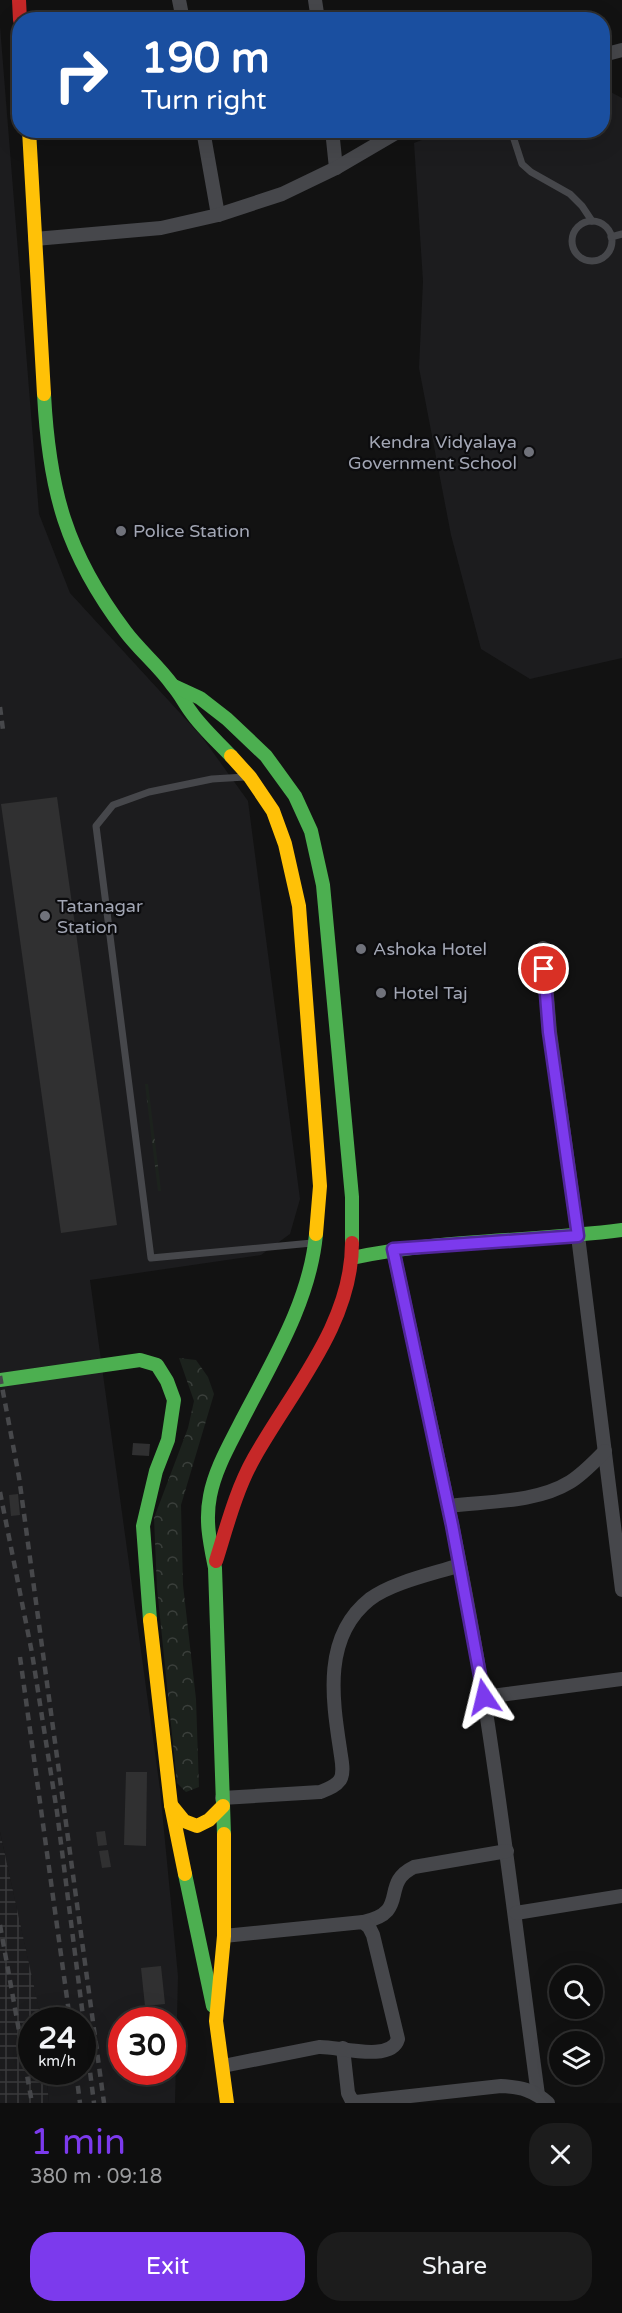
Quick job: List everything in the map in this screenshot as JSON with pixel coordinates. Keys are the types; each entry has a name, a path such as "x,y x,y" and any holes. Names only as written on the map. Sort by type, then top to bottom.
{"main road":[{"path":"29,138 46,437 56,497 70,540 98,594 126,633 173,685 192,714 250,777 273,811 285,844 299,906 320,1186 315,1243 304,1288 290,1327 222,1459 210,1495 207,1524 214,1568 223,1802 224,1936 216,2021"},
{"path":"173,685 200,698 227,719 266,756 295,796 311,831 323,885 352,1197 352,1258 343,1302 324,1342 253,1459 238,1490 214,1568"},
{"path":"352,1258 393,1249 578,1236 622,1230"},
{"path":"0,1380 140,1360 157,1365 167,1381 174,1400 168,1440 156,1471 143,1527 154,1666 171,1805 216,2021 227,2103"},
{"path":"171,1805 184,1821 197,1826 209,1820 223,1802"}],"street":[{"path":"204,138 218,215"},
{"path":"333,138 336,168"},
{"path":"35,239 161,228 218,215 282,194 336,168 387,138"},
{"path":"543,948 549,1032 578,1236 622,1590"},
{"path":"393,1249 460,1565 484,1697 543,2099"},
{"path":"448,1506 525,1497 554,1491 571,1481 605,1451"},
{"path":"223,1802 320,1792 333,1787 340,1779 342,1768 334,1707 333,1668 339,1640 353,1617 371,1599 392,1588 460,1565"},
{"path":"484,1697 622,1679"},
{"path":"224,1936 379,1919 387,1913 391,1906 398,1879 414,1867 507,1851"},
{"path":"516,1913 622,1896"},
{"path":"223,2066 319,2047 343,2048 360,2053 391,2049 396,2045 398,2039 373,1935 363,1922"},
{"path":"343,2048 348,2093 356,2102 501,2086 523,2087 543,2099"}],"lane":[{"path":"514,138 522,164 531,172 570,194 592,221 604,225 612,237 605,256 592,261 580,256 573,244 573,237 579,226 592,221"},
{"path":"612,237 622,234"},
{"path":"250,777 212,779 149,792 113,805 96,826 151,1258 315,1243"}],"shaded area":[{"path":"0,26 39,514 70,593 202,737 248,801 300,1199 290,1234 261,1255 90,1280 160,1789 178,1976 177,2007 108,2007 108,2085 175,2085 175,2103 49,2103 47,2085 96,2085 96,2007 38,2007 0,1832"},
{"name":"Kendra Vidyalaya Government School","path":"610,92 622,98 622,658 530,679 481,649 451,535 419,368 423,281 414,143 427,138 610,138"},
{"path":"0,1832 39,2007 18,2007 18,2085 47,2085 49,2103 0,2103"}],"green space":[{"path":"145,1084 148,1084 161,1191 158,1191"},
{"path":"179,1358 196,1360 208,1377 214,1394 181,1505 183,1585 196,1699 199,1787 186,1792 177,1783 157,1588 154,1518 188,1428 194,1401"}],"building":[{"name":"Tatanagar Station","path":"57,797 117,1225 61,1233 1,804"},
{"path":"133,1443 150,1444 149,1456 132,1455"},
{"path":"18,1494 20,1515 11,1516 9,1495"},
{"path":"126,1772 147,1772 146,1846 124,1845"},
{"path":"105,1831 107,1845 98,1846 96,1832"},
{"path":"108,1850 111,1867 102,1868 99,1851"},
{"path":"161,1966 165,2004 145,2006 141,1968"}],"railway":[{"path":"0,707 3,730"},
{"path":"0,1376 19,1477 104,2103"},
{"path":"0,1492 32,1653 57,1812 94,2103"},
{"path":"20,1657 68,2007"},
{"path":"0,1925 32,2103"},
{"path":"78,2085 80,2103"}],"traffic: fast":[{"path":"44,394 46,429 56,491 64,519 88,575 131,638 178,692 200,724 231,756"},
{"path":"174,686 200,698 227,719 266,756 295,796 311,831 323,885 352,1197 352,1243"},
{"path":"352,1258 419,1247 622,1230"},
{"path":"224,1834 215,1568 209,1532 209,1505 212,1486 223,1457 298,1307 312,1259 316,1234"},
{"path":"0,1380 140,1360 157,1365 167,1381 174,1400 168,1440 156,1471 143,1526 150,1620"},
{"path":"185,1874 213,2006"}],"traffic: slow":[{"path":"29,138 44,394"},
{"path":"231,756 250,777 273,811 285,844 299,906 320,1186 316,1234"},
{"path":"150,1620 171,1805 185,1874"},
{"path":"171,1805 184,1821 197,1826 209,1820 223,1806"},
{"path":"224,1834 224,1936 216,2021 227,2103"}],"traffic: jam":[{"path":"19,0 20,12"},
{"path":"216,1561 232,1508 248,1470 331,1329 342,1301 349,1273 352,1243"}],"place":[{"name":"Kendra Vidyalaya Government School","path":"529,452"},
{"name":"Police Station","path":"121,531"},
{"name":"Tatanagar Station","path":"45,916"},
{"name":"Ashoka Hotel","path":"361,949"},
{"name":"Hotel Taj","path":"381,993"}],"route":[{"path":"484,1697 452,1525 393,1249 578,1236 549,1032 544,969"}]}
